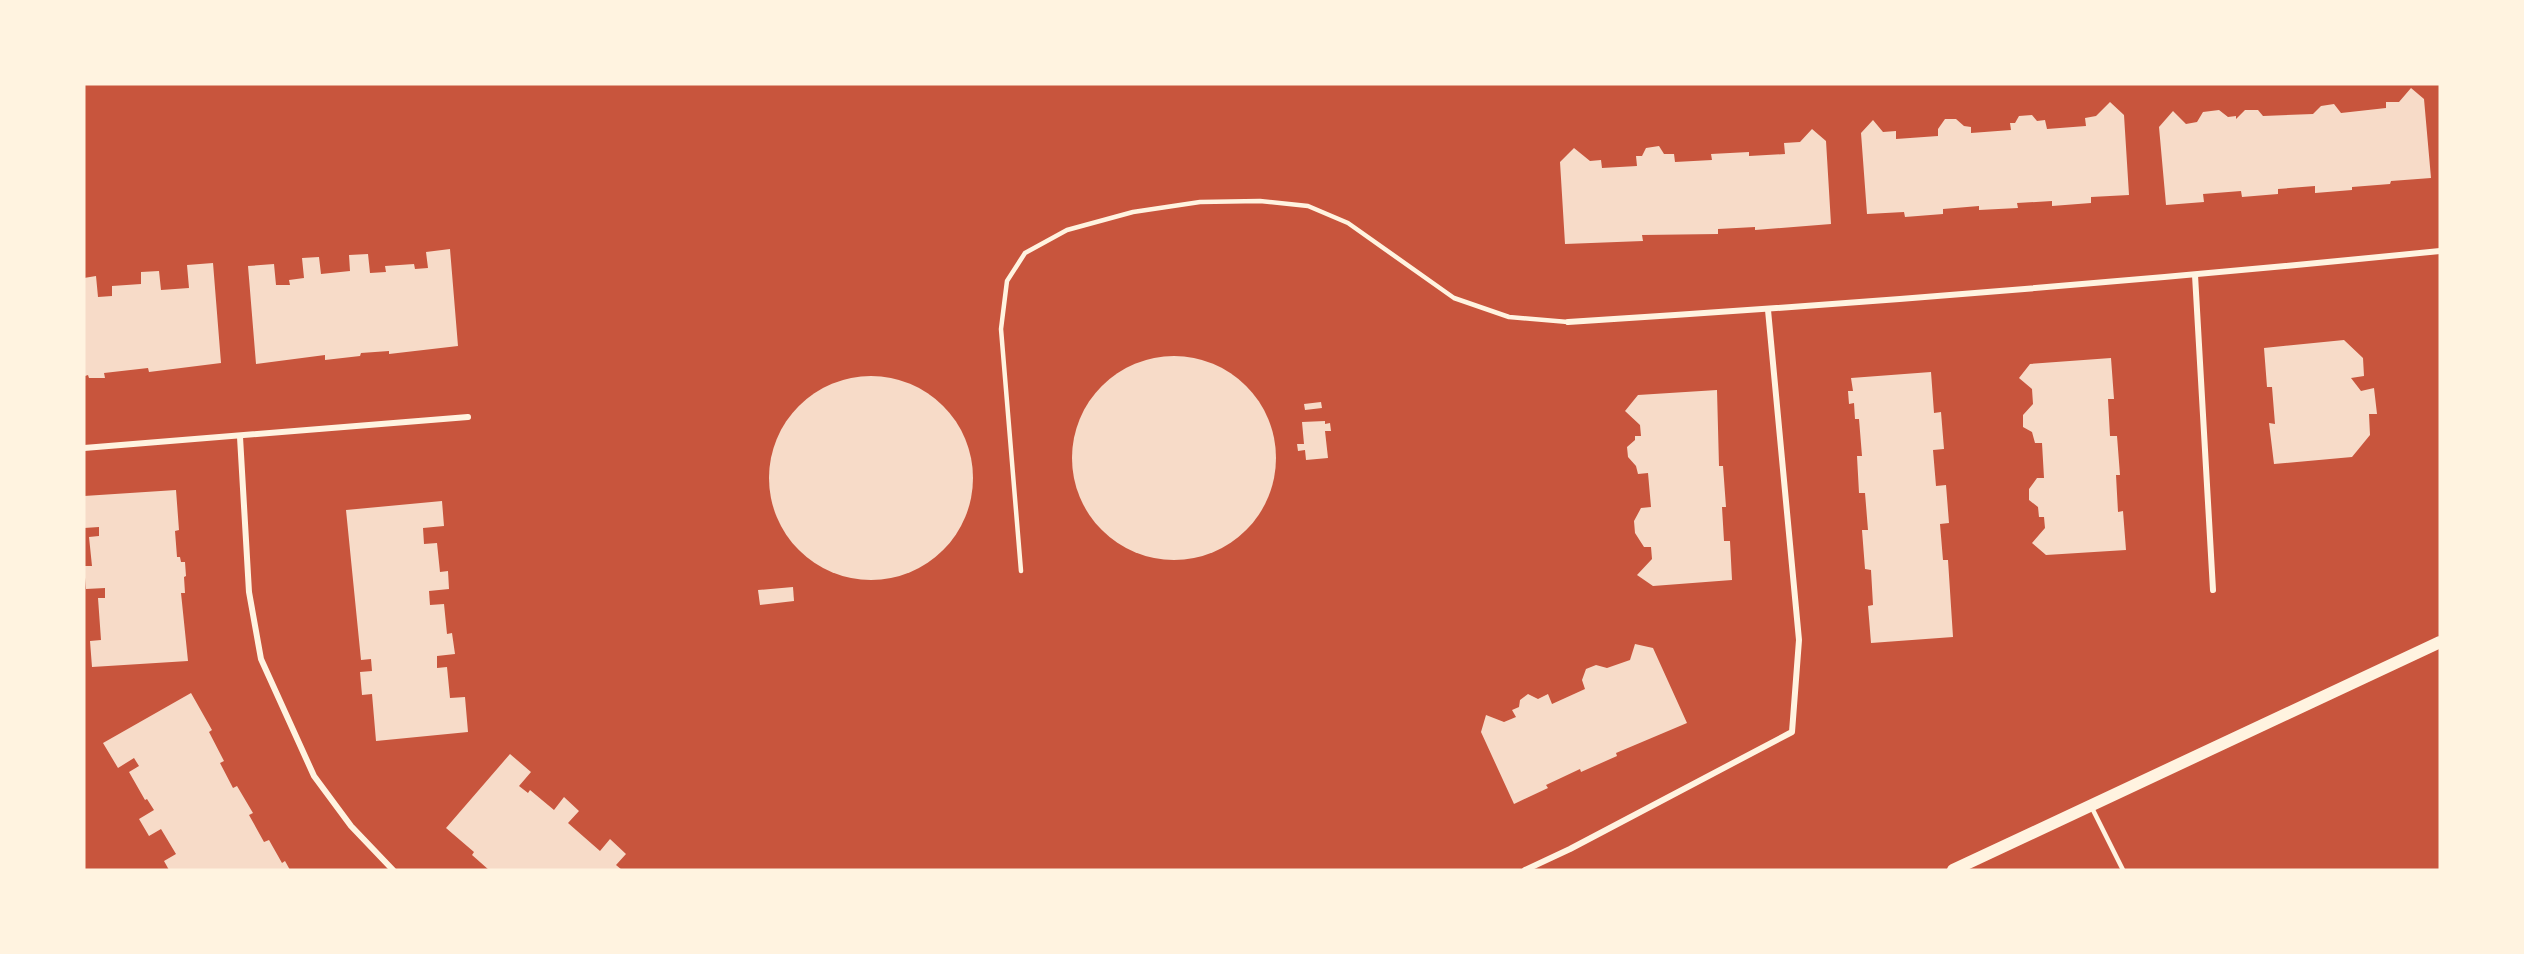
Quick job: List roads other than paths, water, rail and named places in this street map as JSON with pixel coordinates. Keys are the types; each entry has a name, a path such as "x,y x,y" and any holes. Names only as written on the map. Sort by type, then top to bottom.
{"main road":[{"path":"1953,870 2440,642"}],"street":[{"path":"1568,322 1768,310 2195,275 2440,251"},
{"path":"2195,275 2213,590"},
{"path":"1525,870 1570,849 1792,732 1799,640 1768,310"},
{"path":"84,448 468,417"},
{"path":"240,437 249,592 261,659 314,776 351,826 393,870"}],"lane":[{"path":"1020,571 1000,329 1007,281 1024,253 1067,230 1133,212 1200,202 1260,201 1308,206 1348,223 1454,298 1509,317 1568,322"},
{"path":"2091,805 2123,870"}]}
